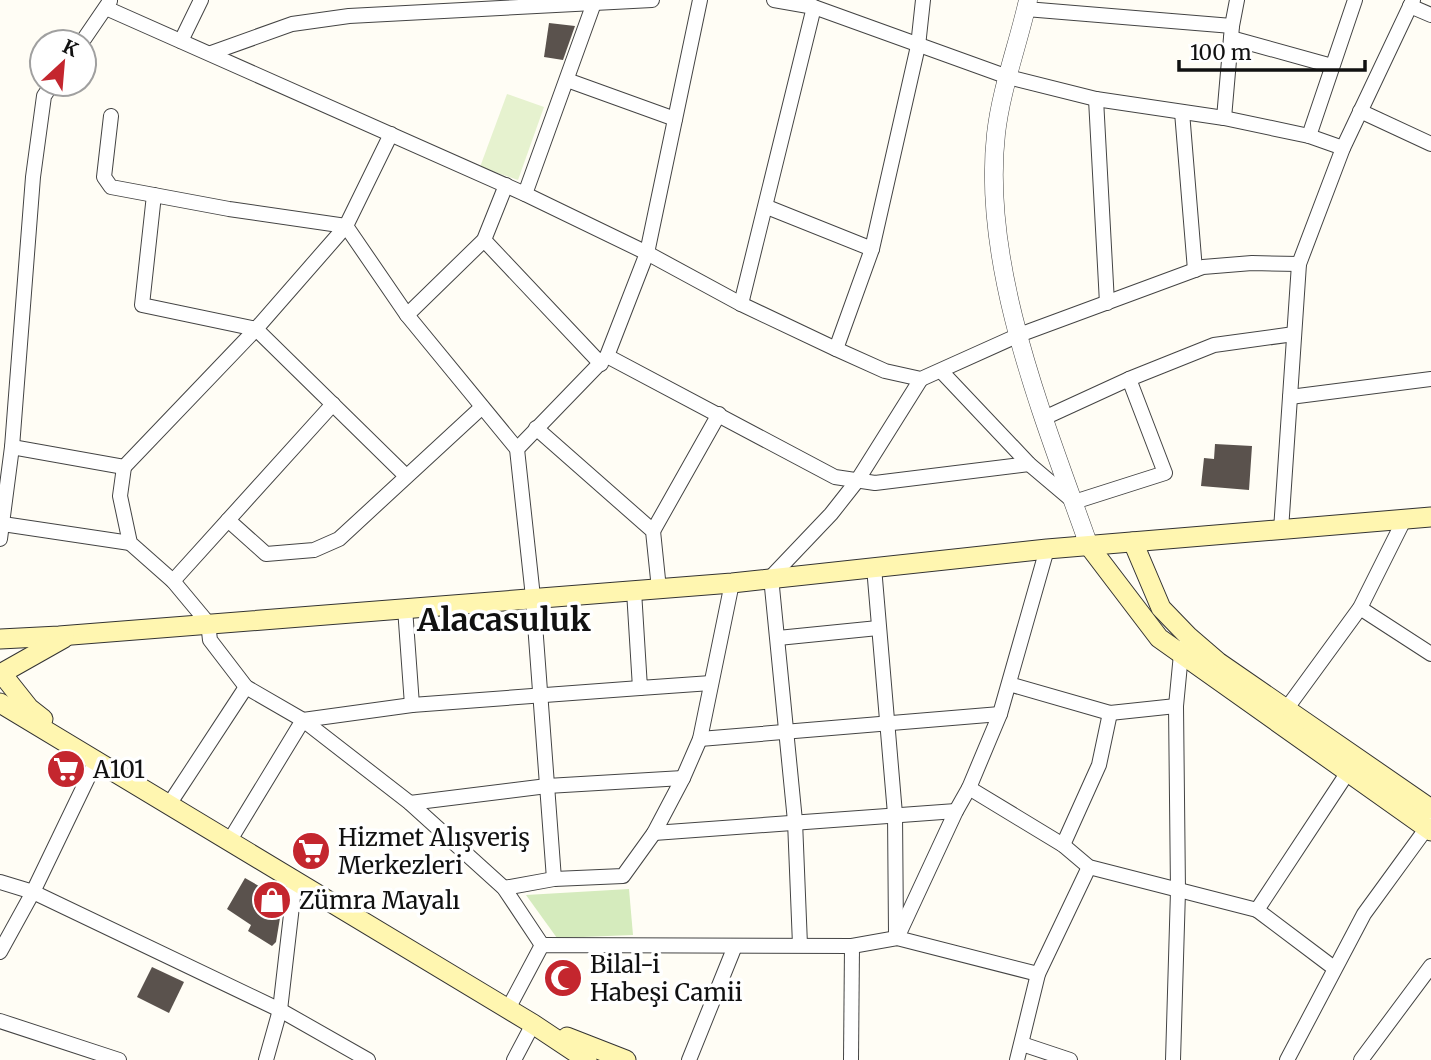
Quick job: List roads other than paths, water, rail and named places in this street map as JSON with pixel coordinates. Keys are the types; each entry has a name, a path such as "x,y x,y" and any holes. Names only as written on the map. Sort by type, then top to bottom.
{"main road":[{"path":"0,639 68,636 732,583 1089,545 1431,517"},
{"path":"1133,542 1161,607 1185,646 1348,772 1430,822"},
{"path":"1089,545 1158,638 1185,646 1218,662 1287,708 1430,822"},
{"path":"2,675 68,636"},
{"path":"0,652 4,665 2,675"},
{"path":"2,675 29,708 97,759"},
{"path":"0,703 170,803 533,1024 587,1060"},
{"path":"533,1024 626,1060"}],"street":[{"path":"181,41 201,0"},
{"path":"211,53 292,24 349,16 652,0"},
{"path":"517,449 604,360 647,253 700,0"},
{"path":"774,0 814,7 1008,77 1096,99 1224,118 1309,136 1343,148"},
{"path":"836,349 872,249 918,46 923,0"},
{"path":"1224,118 1237,0"},
{"path":"1309,136 1355,0"},
{"path":"525,194 594,3"},
{"path":"1281,530 1299,264 1343,148 1412,3 1431,15"},
{"path":"92,28 108,4 181,41 525,194 647,253 741,304 836,349 885,371 921,379 1019,335 1203,267 1252,262 1299,264"},
{"path":"1089,545 1044,418 1019,335 1001,253 993,197 996,133 1027,4 1232,32 1332,66"},
{"path":"741,304 814,7"},
{"path":"567,80 675,119"},
{"path":"0,539 12,447 33,177 44,98"},
{"path":"1096,99 1107,303"},
{"path":"1360,111 1431,144"},
{"path":"1182,112 1195,270"},
{"path":"111,116 104,177 111,187 229,209 346,226 407,315 517,449 533,597 554,879"},
{"path":"130,543 120,496 124,467 256,328 346,226 391,134"},
{"path":"407,315 484,240 506,185"},
{"path":"154,195 142,305 256,328 406,475"},
{"path":"766,207 872,249"},
{"path":"484,240 604,360 719,414 835,477 875,483 1029,464"},
{"path":"1044,418 1129,379 1214,345 1294,334"},
{"path":"941,371 1029,464 1074,502"},
{"path":"800,944 795,821 771,577 831,514 857,481 921,379"},
{"path":"1074,502 1165,472 1129,379"},
{"path":"1290,397 1431,379"},
{"path":"173,581 333,404"},
{"path":"228,520 266,554 313,550 339,539 482,407"},
{"path":"659,589 653,531 719,414"},
{"path":"536,428 653,531"},
{"path":"12,447 124,467"},
{"path":"1287,708 1360,608 1404,520"},
{"path":"3,524 130,543 173,581 208,624 210,640 246,687 303,720 410,803 504,888 542,945"},
{"path":"897,938 969,788 1000,714 1047,549"},
{"path":"874,567 895,814 897,938"},
{"path":"504,888 554,879 623,876 654,833 700,739 732,583"},
{"path":"634,591 640,688"},
{"path":"405,608 412,705"},
{"path":"1360,608 1431,654"},
{"path":"778,638 878,628"},
{"path":"1173,1060 1178,891 1176,706 1185,646"},
{"path":"303,720 412,705 711,683"},
{"path":"1009,684 1110,713 1176,706"},
{"path":"170,803 246,687"},
{"path":"1063,845 1099,765 1110,713"},
{"path":"700,739 1000,714"},
{"path":"230,840 303,720"},
{"path":"0,952 33,892 97,759"},
{"path":"1257,910 1348,772"},
{"path":"410,803 547,786 683,778"},
{"path":"969,788 1063,845 1089,867 1257,910 1334,968"},
{"path":"654,833 956,811"},
{"path":"1287,1060 1364,914 1430,822"},
{"path":"1017,1060 1038,974 1089,867"},
{"path":"267,1060 280,1010 295,880"},
{"path":"0,882 33,892 280,1010 368,1060"},
{"path":"542,945 852,946 897,938 1038,974"},
{"path":"508,1009 542,945"},
{"path":"689,1060 735,946"},
{"path":"851,1060 852,946"},
{"path":"1361,1060 1431,966"},
{"path":"0,1021 118,1060"},
{"path":"514,1060 533,1024"},
{"path":"1022,1044 1070,1060"}],"place":[{"name":"A101","path":"66,769"},
{"name":"Hizmet Alışveriş Merkezleri","path":"311,851"},
{"name":"Zümra Mayalı","path":"272,900"},
{"name":"Bilal-i Habeşi Camii","path":"563,978"}],"district":[{"name":"Alacasuluk","path":"504,620"}]}
